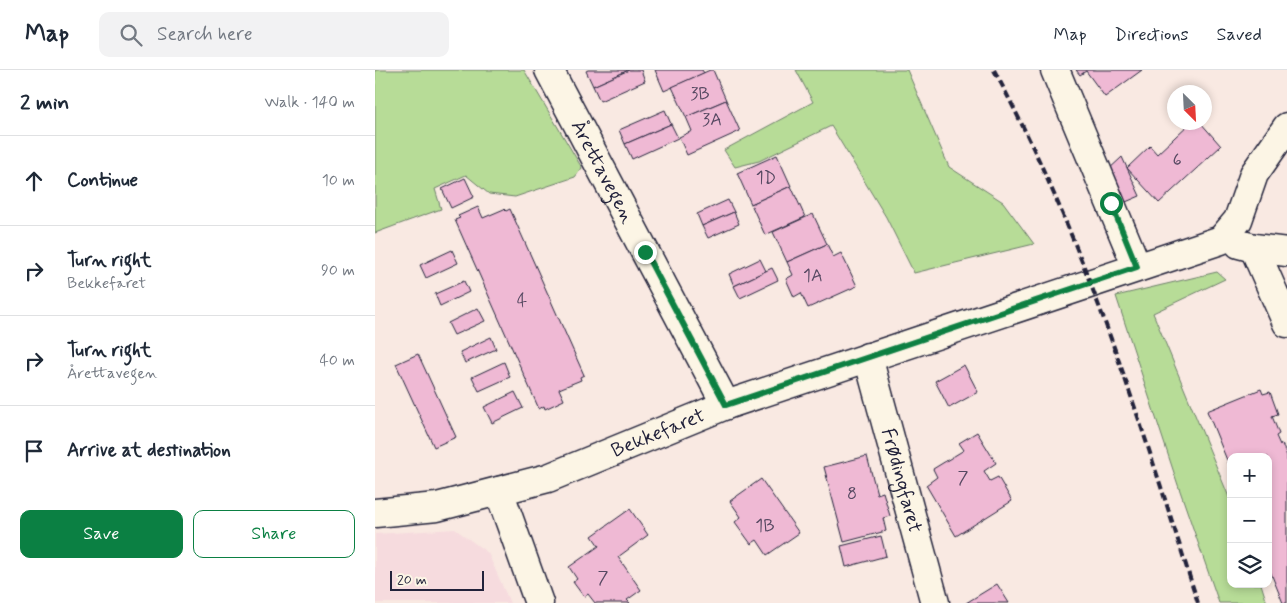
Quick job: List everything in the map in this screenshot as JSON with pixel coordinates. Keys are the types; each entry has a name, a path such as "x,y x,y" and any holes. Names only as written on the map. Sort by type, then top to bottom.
{"street":[{"name":"Årettavegen","path":"549,70 726,405"},
{"path":"1055,70 1137,267"},
{"path":"1287,127 1254,174 1238,220 1221,240 1254,248 1287,252"},
{"name":"Bekkefaret","path":"375,513 437,507 548,478 726,405 1221,240"},
{"path":"1254,248 1287,323"},
{"name":"Frødingfaret","path":"868,357 935,603"},
{"path":"499,490 539,603"}],"shaded area":[{"path":"455,529 488,553 510,603 375,603 375,534"}],"green space":[{"path":"375,70 524,70 582,168 575,177 515,197 489,194 466,175 435,189 441,209 375,233"},
{"path":"796,70 907,70 949,167 1003,202 1034,244 914,273 886,217 831,126 759,161 735,167 724,150 813,102"},
{"path":"1217,272 1225,279 1153,313 1227,492 1227,588 1262,588 1267,603 1219,603 1116,296"}],"building":[{"path":"629,70 593,86 586,71"},
{"path":"629,70 641,70 645,81 600,101 593,86"},
{"path":"655,70 702,70 704,73 664,91"},
{"path":"713,70 726,100 686,117 672,87"},
{"path":"1076,70 1142,70 1105,97 1086,71 1080,75"},
{"path":"726,100 740,131 687,155 679,137 692,131 686,117"},
{"path":"665,110 671,124 625,144 619,130"},
{"path":"671,124 678,138 632,159 625,144"},
{"path":"1182,130 1207,130 1221,146 1159,203 1127,168 1150,146 1157,154"},
{"path":"777,155 791,186 751,204 737,173"},
{"path":"1122,157 1140,196 1121,204 1107,171"},
{"path":"465,178 474,197 451,208 442,189"},
{"path":"791,186 805,217 765,235 751,204"},
{"path":"728,200 734,212 702,226 697,214"},
{"path":"478,207 483,218 504,209 506,211 510,209 584,375 580,377 581,380 559,389 564,400 545,409 544,406 539,409 455,220 460,218 458,216"},
{"path":"734,212 739,224 708,238 702,226"},
{"path":"813,214 827,244 787,262 773,232"},
{"path":"827,244 833,257 841,253 857,286 808,308 801,293 794,297 786,279 793,275 787,262"},
{"path":"452,250 458,263 426,278 420,265"},
{"path":"760,259 766,271 734,286 729,274"},
{"path":"772,268 778,280 740,298 734,286"},
{"path":"464,281 469,292 440,306 435,294"},
{"path":"478,308 485,321 454,335 448,323"},
{"path":"491,337 496,349 465,363 460,352"},
{"path":"418,354 456,437 434,447 396,364"},
{"path":"504,362 510,377 479,391 472,377"},
{"path":"964,365 978,392 949,408 935,381"},
{"path":"1261,389 1263,394 1270,392 1278,414 1272,416 1279,434 1276,436 1287,456 1287,603 1283,603 1272,576 1272,453 1227,453 1227,460 1207,411"},
{"path":"515,392 523,408 492,423 484,407"},
{"path":"977,432 996,463 984,471 990,481 998,477 1012,501 956,536 926,485 937,477 933,469 964,450 959,443"},
{"path":"867,456 877,494 883,492 890,516 883,518 886,531 844,542 824,467"},
{"path":"761,479 799,533 767,555 757,540 751,544 735,522 741,517 730,501"},
{"path":"630,509 648,535 618,557 641,590 627,600 630,603 595,603 588,594 584,597 573,582 577,579 569,567 599,546 592,536"},
{"path":"881,536 886,556 846,567 841,546"},
{"path":"997,584 1009,603 966,603"}],"railway":[{"path":"994,70 1027,134 1083,265 1132,399 1198,603"}],"route":[{"path":"645,252 726,405 1137,267 1111,203"}]}
